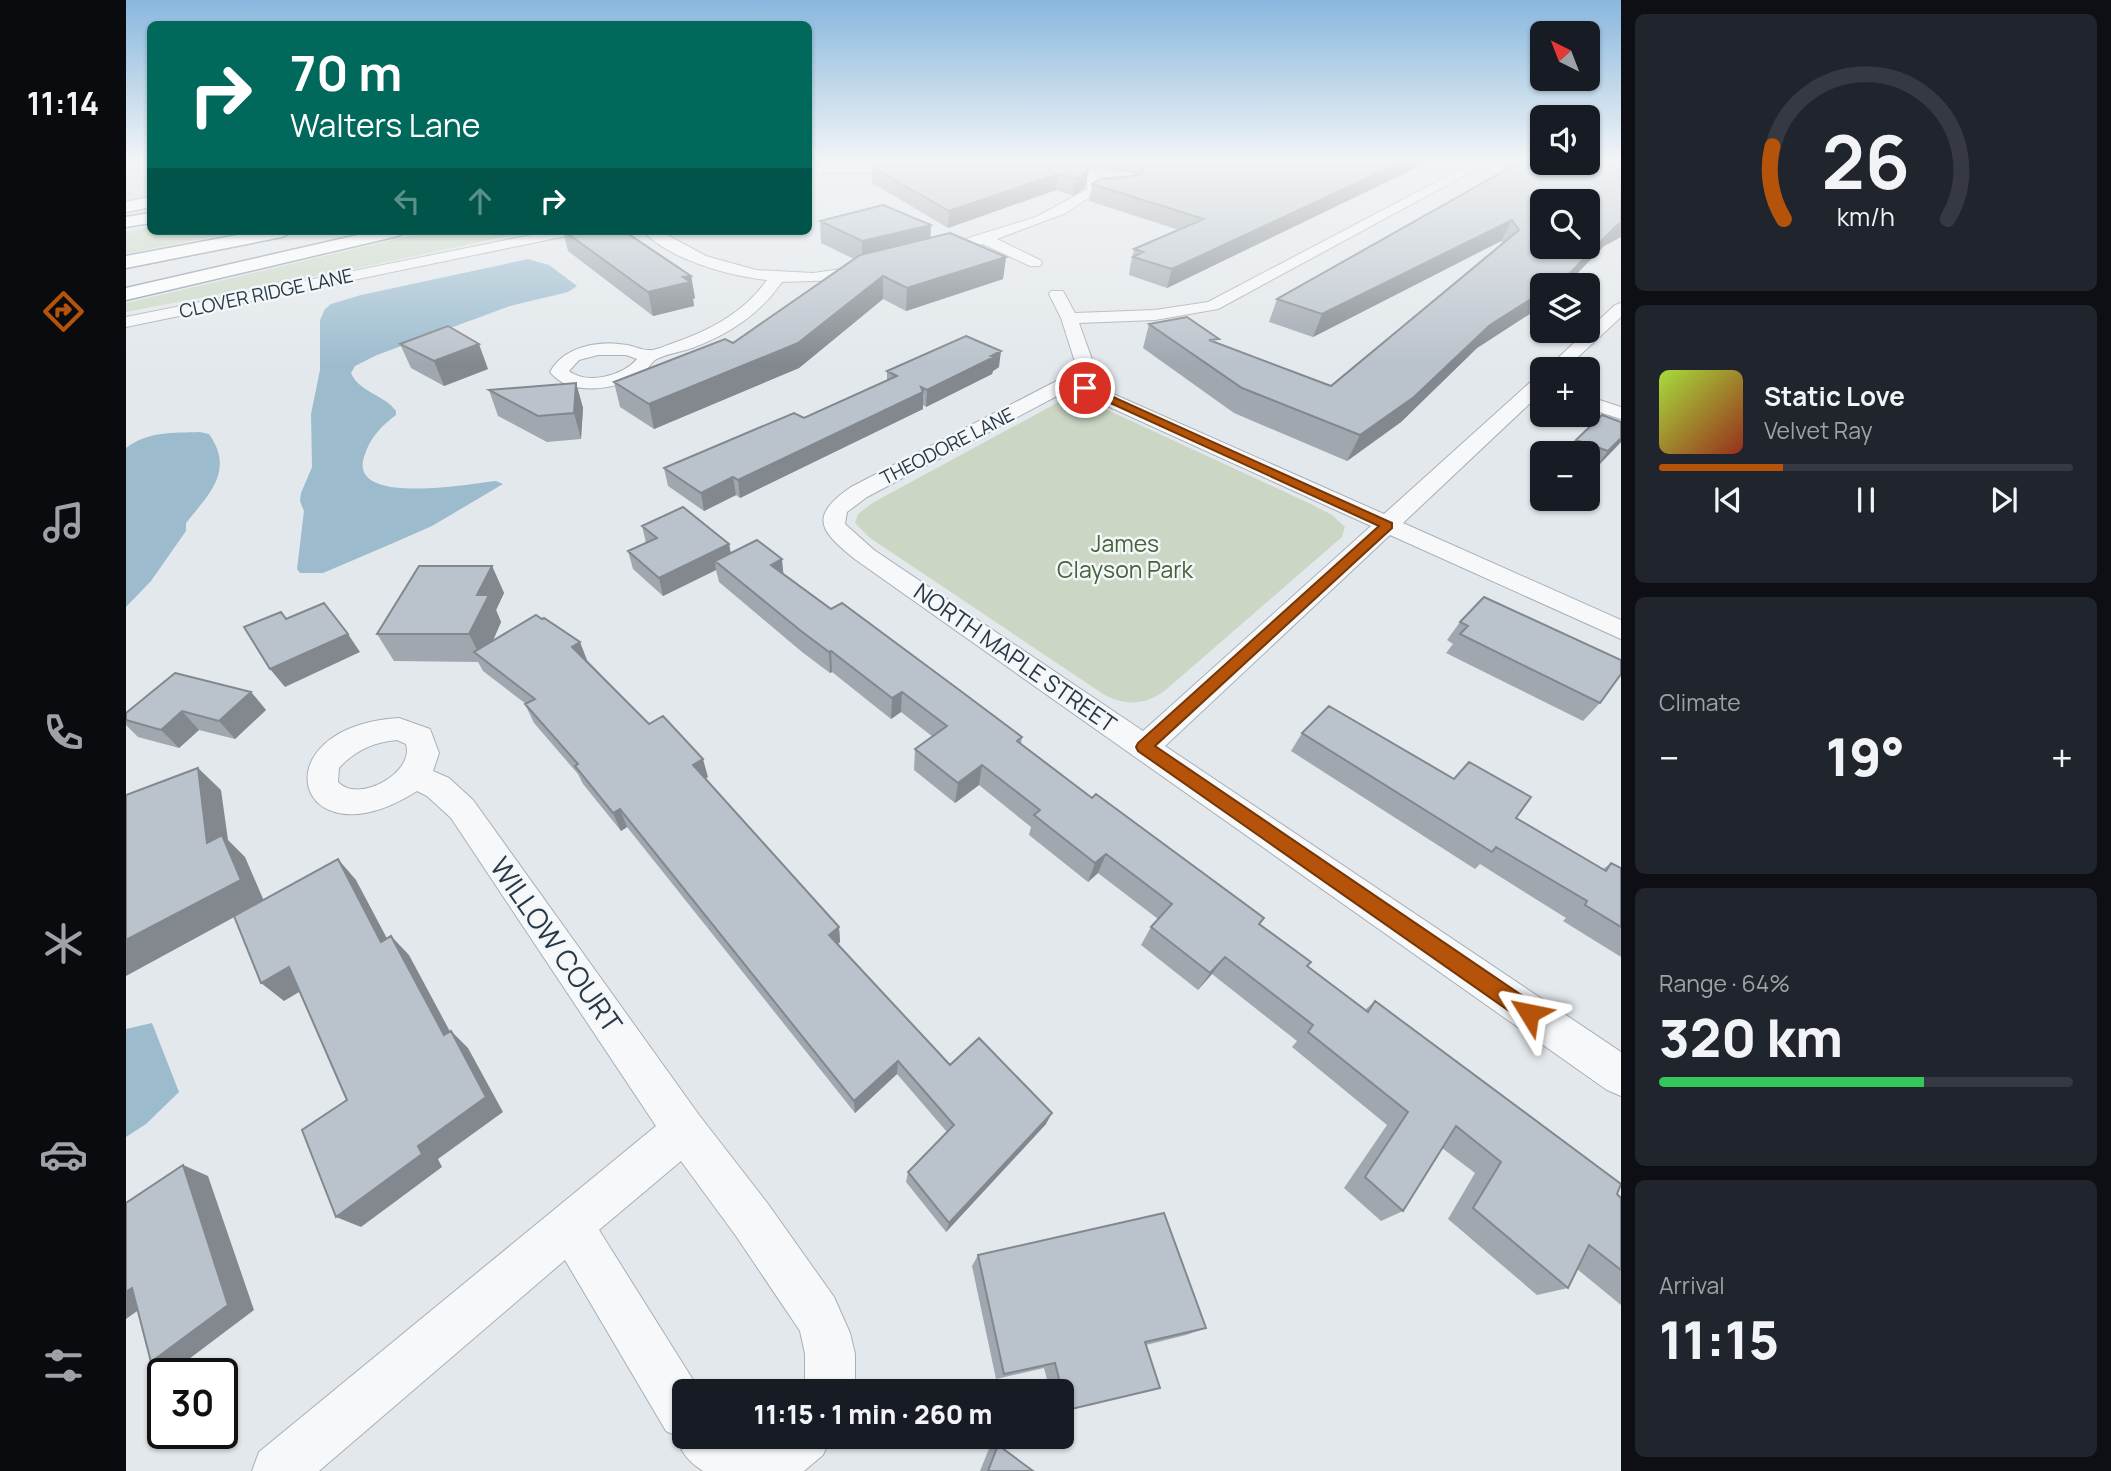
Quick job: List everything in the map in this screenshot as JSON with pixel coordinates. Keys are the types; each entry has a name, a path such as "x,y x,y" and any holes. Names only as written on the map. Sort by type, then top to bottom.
{"main road":[{"path":"126,262 264,235"},
{"path":"126,279 319,235"},
{"path":"126,293 380,235"}],"street":[{"path":"919,257 985,239 1014,228"},
{"path":"1069,318 1155,316 1212,306 1360,228"},
{"name":"CLOVER RIDGE LANE","path":"126,322 550,235"},
{"path":"657,235 708,264 777,278 842,275 885,267"},
{"path":"985,239 1035,263"},
{"path":"647,357 696,341 736,321 762,301 777,278"},
{"path":"1056,293 1069,318 1086,367 1072,382 1621,630"},
{"path":"1569,357 1621,308"},
{"name":"THEODORE LANE","path":"831,520 839,506 859,492 1072,382"},
{"path":"1144,747 1530,394"},
{"path":"1600,406 1621,413"},
{"name":"NORTH MAPLE STREET","path":"831,520 836,533 857,549 1621,1076"},
{"name":"WILLOW COURT","path":"414,776 438,787 461,809 684,1130 752,1220 817,1314 830,1354 830,1379"},
{"path":"278,1471 684,1130"},
{"path":"570,1226 672,1393"},
{"path":"716,1449 731,1461 754,1468 784,1457 792,1449"}],"green space":[{"path":"147,228 147,235 221,235 126,254 126,232"},
{"path":"413,235 514,235 126,312 126,303"},
{"name":"James Clayson Park","path":"1074,400 1099,406 1313,505 1332,515 1345,527 1342,537 1168,688 1145,701 1120,701 1103,694 870,538 855,523 858,514 874,502 1057,403"}],"water":[{"path":"528,259 549,265 577,286 568,292 510,306 377,355 355,366 351,373 360,385 396,411 396,415 380,429 366,450 364,472 375,482 393,487 416,488 496,481 503,484 432,526 391,544 323,573 300,573 297,569 304,511 300,501 312,467 311,414 320,370 320,320 325,309 331,304 361,295"},
{"path":"200,432 209,434 220,459 216,482 186,523 186,531 151,581 126,607 126,448 152,436"},
{"path":"152,1023 179,1092 146,1124 126,1137 126,1029"}],"building":[{"path":"834,228 920,228 862,241"},
{"path":"1184,228 1261,228 1172,269 1133,257 1143,252 1134,249"},
{"path":"1403,228 1497,228 1322,314 1277,299"},
{"path":"1517,228 1530,228 1530,259 1584,259 1570,273 1530,273 1530,300 1490,325 1414,397 1360,435 1242,388 1149,324 1187,317 1219,339 1209,340 1331,386 1519,230"},
{"path":"1600,228 1614,228 1600,242"},
{"path":"950,233 1006,257 907,288 883,276 798,343 649,404 614,382 725,339 733,343 860,255"},
{"path":"570,235 630,235 691,276 683,277 690,282 648,292"},
{"path":"448,326 479,344 434,361 400,344"},
{"path":"966,336 1001,351 927,390 921,387 923,392 738,480 733,477 701,493 664,468 794,413 804,418 897,376 887,371"},
{"path":"576,383 574,413 538,416 489,390"},
{"path":"1602,415 1621,422 1621,438 1608,451 1600,448 1600,441 1576,440 1590,427 1600,427"},
{"path":"683,507 729,544 659,578 628,551 657,538 642,526"},
{"path":"757,540 782,559 771,565 831,609 842,603 1022,737 1017,741 1092,798 1096,794 1264,918 1259,924 1311,962 1307,966 1368,1012 1375,1001 1621,1184 1617,1194 1621,1198 1621,1270 1589,1245 1568,1288 1473,1208 1501,1162 1456,1126 1403,1211 1365,1177 1408,1112 1308,1032 1313,1025 1225,957 1210,973 1151,927 1172,904 1106,854 1095,863 1034,815 1040,810 982,765 958,783 915,749 947,726 902,692 892,698 801,631 715,561"},
{"path":"419,566 492,566 477,595 489,595 469,634 377,634"},
{"path":"1484,597 1621,660 1621,674 1600,703 1460,634 1468,626 1460,622"},
{"path":"324,603 348,634 270,669 244,627 281,612 286,619"},
{"path":"536,615 580,642 572,647 649,724 663,716 703,759 693,765 839,927 829,935 950,1065 979,1038 1052,1113 949,1223 908,1172 954,1125 898,1061 854,1101 620,809 613,813 575,766 578,764 525,704 535,699 474,652"},
{"path":"175,673 251,692 219,721 182,711 161,730 126,720 126,713"},
{"path":"1329,706 1454,779 1469,762 1531,797 1516,818 1606,871 1611,863 1621,868 1621,927 1585,905 1587,901 1496,847 1492,852 1302,733"},
{"path":"198,768 207,843 222,835 241,880 126,940 126,795"},
{"path":"338,859 381,942 391,936 444,1035 451,1031 486,1097 418,1146 422,1154 336,1217 302,1130 347,1100 289,967 261,983 234,916"},
{"path":"183,1165 228,1305 156,1358 150,1358 132,1288 126,1292 126,1203"},
{"path":"1164,1213 1206,1328 1145,1342 1160,1388 1074,1408 1074,1379 1059,1379 1055,1363 1004,1374 978,1255"},
{"path":"996,1449 1003,1449 1033,1471 988,1471"}],"route":[{"path":"1085,388 1388,525 1144,747 1529,1013"}]}
